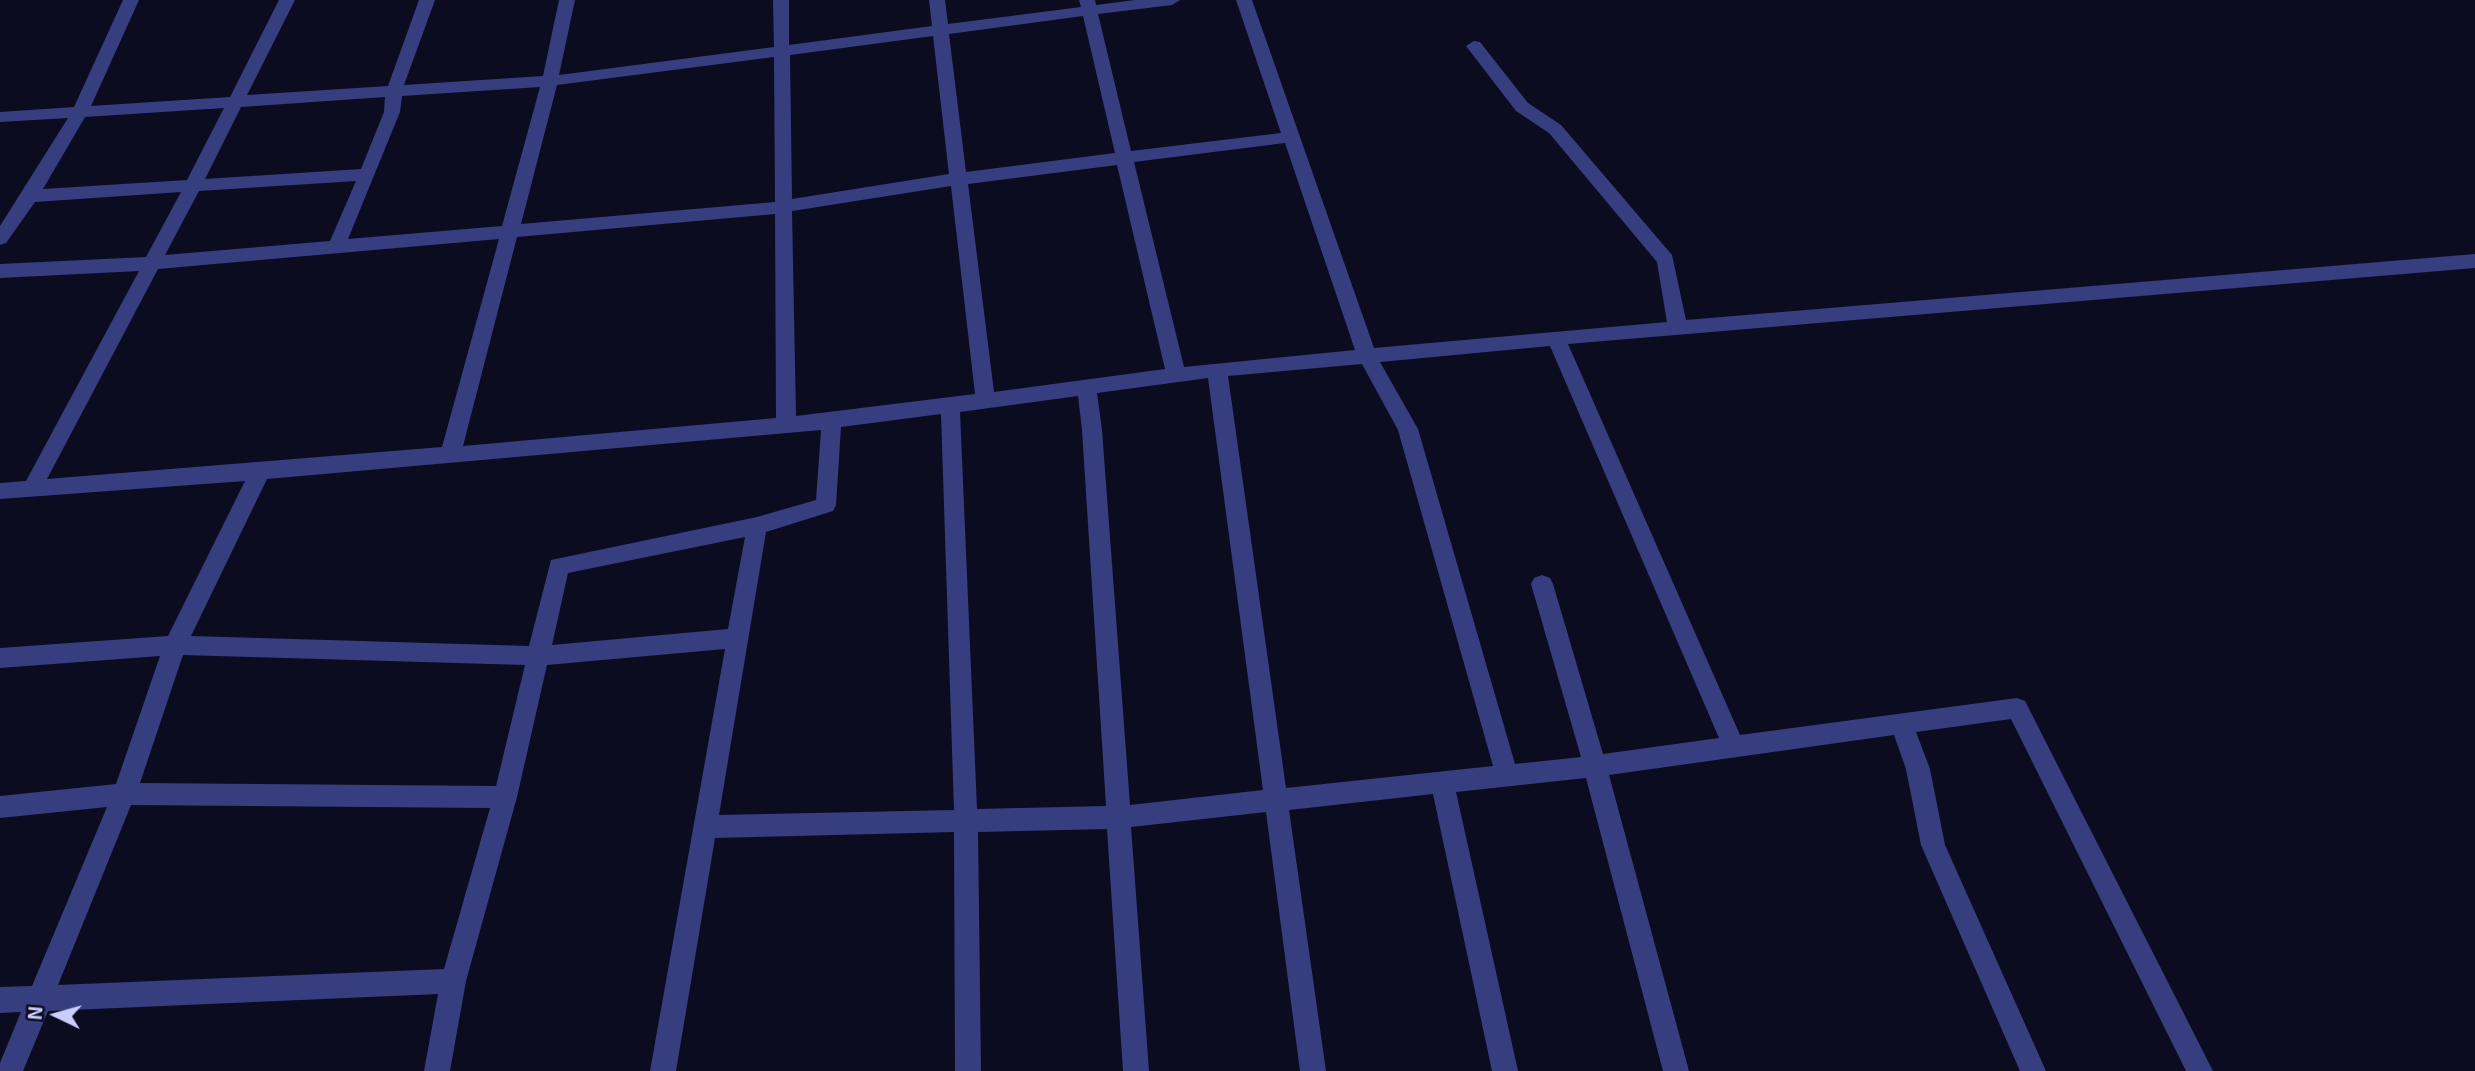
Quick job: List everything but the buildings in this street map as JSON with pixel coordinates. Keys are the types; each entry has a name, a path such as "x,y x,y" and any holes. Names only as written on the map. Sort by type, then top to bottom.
{"street":[{"path":"0,239 30,196 80,112 131,0"},
{"path":"32,489 193,186 287,0"},
{"path":"336,247 392,113 394,91 427,0"},
{"path":"450,455 550,81 567,0"},
{"path":"781,0 786,425"},
{"path":"937,0 985,399"},
{"path":"0,117 550,81 941,30 1088,5 1172,0"},
{"path":"1244,0 1367,356 1408,429 1507,775"},
{"path":"1088,5 1176,375"},
{"path":"1474,46 1522,107 1555,129 1666,260 1678,328"},
{"path":"0,271 152,264 783,207 957,179 1291,137"},
{"path":"30,196 367,174"},
{"path":"0,491 260,472 831,421 1217,370 1556,338 2475,261"},
{"path":"1556,338 1734,747"},
{"path":"1217,370 1313,1071"},
{"path":"1086,386 1136,1071"},
{"path":"950,404 966,820 968,1071"},
{"path":"437,1071 453,981 505,797 559,566 757,526 826,505 831,421"},
{"path":"10,1071 124,794 175,645 260,472"},
{"path":"663,1071 757,526"},
{"path":"1542,584 1595,766 1676,1071"},
{"path":"0,658 175,645 538,656 737,638"},
{"path":"703,827 1119,817 1595,766 2017,708 2200,1071"},
{"path":"1901,724 1918,769 1933,845 2033,1071"},
{"path":"1442,782 1505,1071"},
{"path":"0,807 124,794 505,797"},
{"path":"0,1000 453,981"}]}
